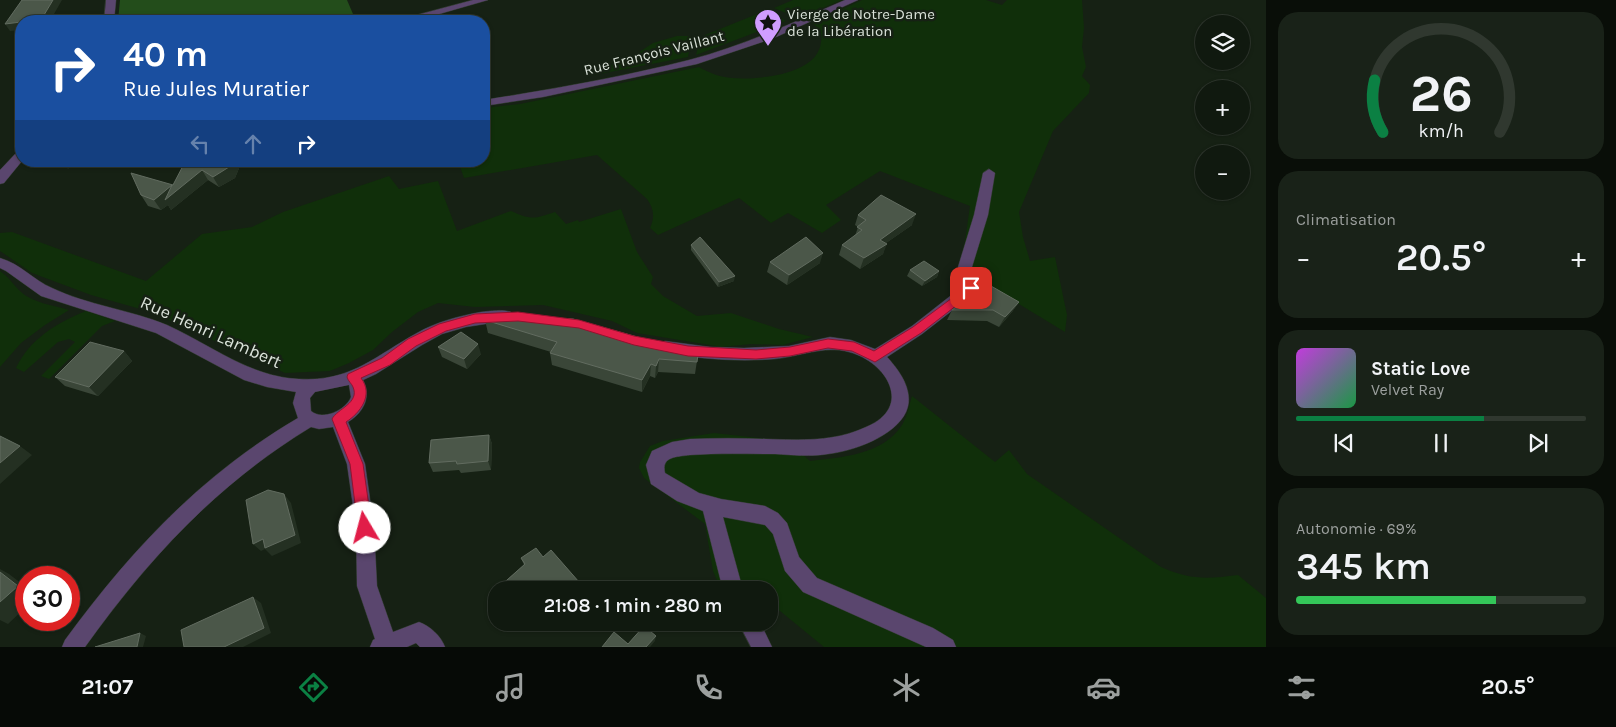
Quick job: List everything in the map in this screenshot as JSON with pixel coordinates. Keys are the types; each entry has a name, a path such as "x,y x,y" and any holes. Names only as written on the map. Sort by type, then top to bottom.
{"street":[{"path":"110,15 111,0"},
{"path":"427,15 483,0"},
{"name":"Rue François Vaillant","path":"490,102 552,92 693,62 771,36 853,0"},
{"path":"0,180 4,172 15,160"},
{"path":"875,357 917,330 971,288 965,267 982,215 990,173"},
{"name":"Rue Henri Lambert","path":"0,263 10,267 46,292 161,329 265,381 280,385 310,386 353,377 386,361 412,342 443,328 475,319 522,316"},
{"path":"652,344 688,351 734,355 790,352 828,343 854,347 875,357 888,368 895,378 900,400 894,419 875,433 828,447 715,446 669,450 656,459 654,467 657,478 691,500 711,506 765,514 772,518 780,528 791,562 796,571 810,585 926,635 946,647"},
{"path":"310,386 302,398 300,406 303,414 309,420 318,423 338,419 348,414 359,400 361,393 359,385 353,377"},
{"path":"338,419 356,464 365,528 367,586 383,645 419,632 435,647"},
{"path":"72,647 122,579 175,522 234,470 266,446 309,420"},
{"path":"711,506 731,581"},
{"path":"753,631 762,647"}],"green space":[{"path":"120,0 347,0 353,15 119,15"},
{"path":"793,0 842,0 798,18 774,8"},
{"path":"862,0 986,0 1002,5 1007,0 1082,0 1084,28 1082,47 1086,67 1082,76 1090,85 1089,93 1053,131 1019,212 1023,237 1030,261 1055,257 1067,315 1065,332 961,269 970,206 880,171 826,205 841,220 822,233 788,213 771,223 739,198 658,235 650,228 653,213 647,199 597,155 464,178 460,167 490,167 490,107 520,104 699,67 723,77 732,78 756,78 785,73 809,62 817,53 822,36 819,29 812,23"},
{"path":"767,10 786,21 696,55 699,43 705,35"},
{"path":"677,36 690,36 688,57 589,76 583,74 627,60 653,43"},
{"path":"389,176 399,189 438,181 457,231 511,211 523,216 533,217 555,212 566,224 621,209 637,252 653,277 651,284 663,296 697,316 731,313 779,329 813,337 783,345 751,344 722,347 637,333 612,321 543,305 475,307 438,303 418,312 373,350 349,363 330,371 285,373 151,312 91,295 32,273 0,251 0,233 12,232 146,281 202,234 252,227 283,212"},
{"path":"0,271 21,292 30,298 69,310 21,343 0,367"},
{"path":"86,311 115,321 102,326 49,379 41,376 75,342 69,339 58,342 24,372 16,368 36,340 64,321"},
{"path":"912,396 995,462 1009,450 1027,474 1161,567 1181,574 1199,577 1238,575 1266,598 1266,647 824,647 778,609 778,581 717,581 713,571 705,524 644,478 639,468 640,462 650,446 663,441 714,433 787,441 810,461 848,456 873,449 884,443 902,425"}],"building":[{"path":"22,0 53,0 44,15 15,15 15,23 5,24"},
{"path":"182,167 229,167 213,177 202,170 165,200 172,185 154,200 141,195 131,173 173,185"},
{"path":"881,195 916,214 880,240 887,244 864,258 842,245 862,230 857,227 866,220 858,215"},
{"path":"700,237 735,276 719,282 691,245"},
{"path":"806,237 823,253 789,275 770,262"},
{"path":"924,261 939,271 925,281 910,270"},
{"path":"984,282 1019,302 1005,317 993,310 952,310 979,291"},
{"path":"486,314 573,319 698,354 697,362 659,359 656,366 651,364 642,380 550,353 557,342 485,320"},
{"path":"461,332 478,344 464,359 438,347"},
{"path":"90,342 124,351 89,387 55,377"},
{"path":"489,435 488,461 457,464 456,461 429,463 431,440"},
{"path":"0,436 20,446 0,463"},
{"path":"268,490 284,494 295,535 265,548 263,539 253,544 246,500"},
{"path":"536,548 543,557 551,550 578,581 506,581 525,564 521,558"},
{"path":"0,572 15,584 15,589 0,602"},
{"path":"253,597 264,628 224,647 184,647 181,630"},
{"path":"640,631 650,631 656,636 646,647 602,647 614,632 628,644"},
{"path":"140,633 137,647 95,647"}],"place":[{"name":"Vierge de Notre-Dame de la Libération","path":"768,47"}],"route":[{"path":"365,528 356,464 338,419 348,414 359,400 361,393 359,385 353,377 386,361 412,342 427,334 459,322 491,316 518,316 551,319 590,326 634,340 710,354 734,355 790,352 828,343 854,347 875,357 917,330 971,288"}]}
